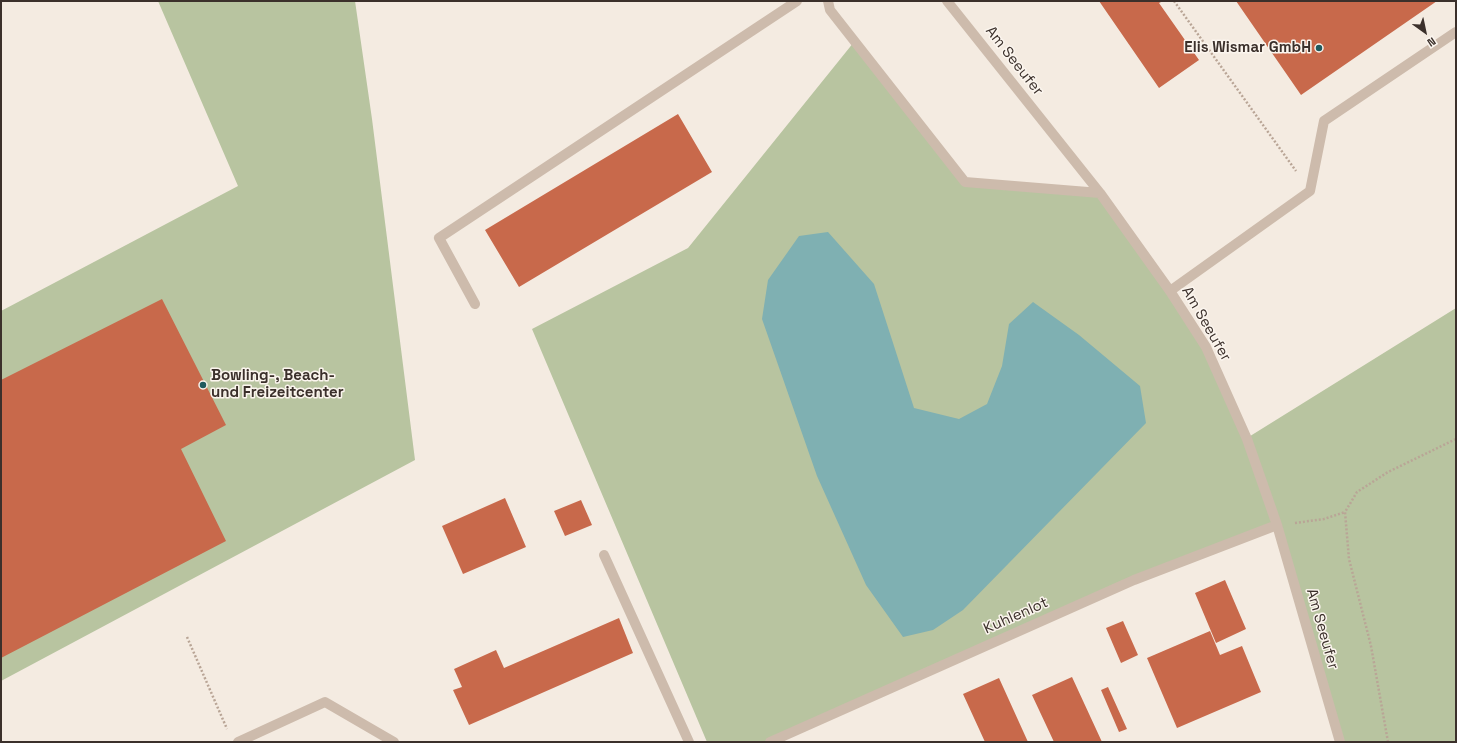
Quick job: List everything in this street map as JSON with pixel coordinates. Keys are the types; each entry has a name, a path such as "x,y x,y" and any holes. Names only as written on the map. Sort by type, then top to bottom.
{"street":[{"path":"475,304 439,238 797,1"},
{"path":"828,1 830,10 965,182 1100,193"},
{"name":"Am Seeufer","path":"947,1 1100,193 1170,291 1206,347 1247,439 1277,525 1340,742"},
{"path":"1170,291 1310,191 1324,121 1456,32"},
{"name":"Kuhlenlot","path":"770,742 1134,580 1277,525"},
{"path":"604,555 689,742"},
{"path":"238,742 325,702 394,742"}],"path":[{"path":"1174,1 1310,191"},
{"path":"1388,742 1371,646 1349,559 1345,512 1357,492 1388,472 1456,439"},
{"path":"1277,525 1324,519 1345,512"},
{"path":"187,637 229,735"}],"green space":[{"name":"Bowling-, Beach- und Freizeitcenter","path":"158,1 355,1 372,119 415,460 1,681 1,311 238,186"},
{"path":"854,42 965,182 1100,193 1206,347 1247,438 1456,308 1456,742 1340,742 1277,525 1134,580 770,742 707,742 532,329 688,248"}],"water":[{"path":"828,232 874,284 914,408 959,419 987,404 1002,366 1009,324 1033,302 1079,335 1140,386 1146,423 963,610 933,630 903,637 866,585 817,476 762,319 768,280 799,236"}],"building":[{"name":"Elis Wismar GmbH","path":"1099,1 1163,1 1159,3 1199,60 1159,88"},
{"name":"Elis Wismar GmbH","path":"1236,1 1437,1 1301,95"},
{"path":"678,114 712,172 519,287 485,230"},
{"path":"162,299 226,425 181,449 226,541 1,658 1,380"},
{"path":"505,498 526,547 463,574 442,526"},
{"path":"581,500 592,525 565,536 554,511"},
{"path":"1225,580 1246,629 1216,643 1195,593"},
{"path":"619,618 633,653 469,725 453,690 462,687 454,669 496,650 504,668"},
{"path":"1123,621 1138,655 1121,663 1106,628"},
{"path":"1210,631 1220,655 1242,646 1261,692 1177,728 1147,658"},
{"path":"1072,677 1102,742 1054,742 1032,695"},
{"path":"999,678 1028,742 985,742 963,694"},
{"path":"1108,687 1127,729 1119,732 1101,690"}],"place":[{"name":"Elis Wismar GmbH","path":"1319,48"},
{"name":"Bowling-, Beach- und Freizeitcenter","path":"203,385"}]}
